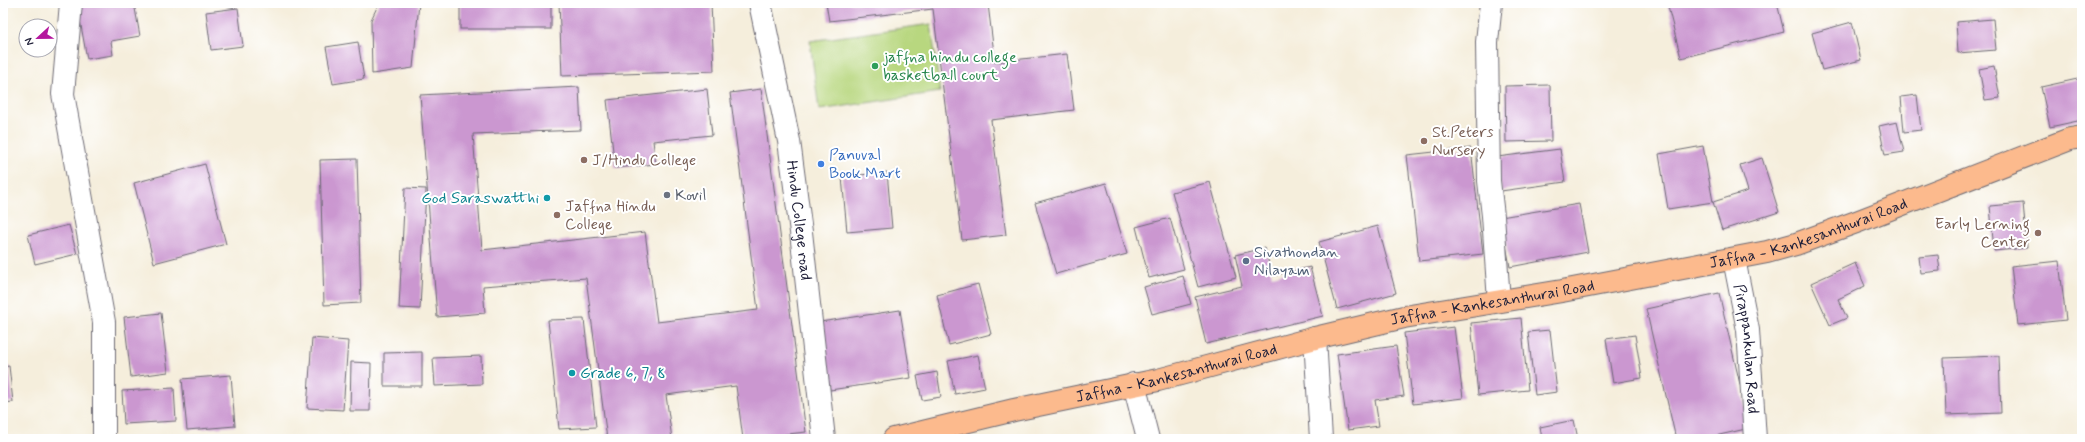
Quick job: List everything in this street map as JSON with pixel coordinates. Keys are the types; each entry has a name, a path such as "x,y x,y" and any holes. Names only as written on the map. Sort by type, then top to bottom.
{"main road":[{"name":"Jaffna - Kankesanthurai Road","path":"894,439 1014,410 1134,384 1314,338 1404,317 1562,291 1734,259 1796,244 1984,174 2070,139 2082,137"}],"street":[{"path":"71,3 63,94 104,322 104,439"},
{"name":"Hindu College road","path":"760,3 789,140 802,232 824,439"},
{"path":"1491,3 1487,42 1489,181 1500,301"},
{"name":"Pirappankulan Road","path":"1734,259 1748,330 1756,439"},
{"path":"1314,338 1321,439"},
{"path":"1134,384 1148,439"}],"green space":[{"name":"jaffna hindu college basketball court","path":"931,24 940,92 819,110 810,41"}],"building":[{"path":"77,3 134,3 140,36 111,41 113,55 87,59"},
{"path":"379,3 419,3 413,68 372,74 371,20"},
{"path":"460,3 551,3 551,29 460,29"},
{"path":"559,3 711,3 714,71 562,76"},
{"path":"826,3 991,3 988,4 995,62 1067,54 1074,110 991,120 1006,235 962,240 933,9 829,21"},
{"path":"1667,3 1777,3 1784,32 1681,58"},
{"path":"238,8 243,46 211,50 206,12"},
{"path":"1993,19 1996,50 1958,53 1956,22"},
{"path":"1852,22 1861,60 1822,70 1812,33"},
{"path":"358,42 364,79 333,84 326,47"},
{"path":"1994,66 2000,98 1985,100 1979,69"},
{"path":"2082,78 2082,120 2050,127 2041,87"},
{"path":"1550,85 1551,141 1506,142 1505,86"},
{"path":"579,87 581,130 473,134 482,250 645,232 657,322 758,310 730,93 761,89 806,432 743,439 736,386 666,395 672,439 607,439 586,278 483,286 485,313 437,317 420,95"},
{"path":"707,89 712,135 653,141 656,164 615,168 607,100"},
{"path":"1917,95 1921,130 1904,132 1901,97"},
{"path":"1897,122 1904,152 1885,155 1879,126"},
{"path":"1703,146 1713,202 1668,209 1659,154"},
{"path":"1471,148 1483,254 1419,261 1407,155"},
{"path":"1560,149 1565,182 1501,191 1497,157"},
{"path":"1762,158 1779,212 1722,230 1713,202 1748,191 1740,165"},
{"path":"357,159 361,303 324,305 320,160"},
{"path":"205,164 226,244 154,263 134,183"},
{"path":"887,172 892,228 847,232 842,177"},
{"path":"1210,182 1236,277 1198,287 1172,192"},
{"path":"1106,183 1127,254 1056,274 1035,203"},
{"path":"405,188 426,189 420,309 399,308"},
{"path":"2023,203 2027,248 1994,251 1990,206"},
{"path":"1579,204 1588,252 1510,267 1501,217"},
{"path":"1170,218 1184,269 1149,278 1136,227"},
{"path":"69,225 77,254 35,264 28,235"},
{"path":"1378,226 1396,293 1337,309 1319,242"},
{"path":"1265,248 1272,276 1310,267 1323,316 1206,344 1195,297 1242,286 1235,255"},
{"path":"1938,255 1940,271 1921,273 1919,257"},
{"path":"2059,261 2066,320 2018,325 2011,266"},
{"path":"1855,263 1865,286 1838,299 1847,318 1830,325 1811,283"},
{"path":"1183,276 1191,304 1152,314 1144,287"},
{"path":"978,284 991,334 949,345 937,295"},
{"path":"1719,293 1750,428 1702,439 1676,439 1646,309"},
{"path":"900,310 911,378 830,390 820,322"},
{"path":"161,313 168,372 131,377 124,317"},
{"path":"1521,318 1528,390 1478,395 1471,323"},
{"name":"Grade 6, 7, 8","path":"584,319 596,427 559,429 548,320"},
{"path":"1454,327 1463,398 1413,404 1404,333"},
{"path":"1550,330 1557,392 1535,395 1528,332"},
{"path":"1635,335 1642,378 1613,383 1606,339"},
{"path":"312,338 348,341 343,410 307,408"},
{"path":"1396,346 1404,396 1375,400 1379,426 1348,430 1337,354"},
{"path":"422,352 422,386 384,386 384,353"},
{"path":"978,355 985,388 955,394 948,361"},
{"path":"481,356 482,384 435,386 433,358"},
{"path":"1999,356 2001,413 1946,415 1944,358"},
{"path":"351,362 371,363 370,411 350,411"},
{"path":"9,366 13,402 3,403 3,367"},
{"path":"937,372 941,397 922,400 917,376"},
{"path":"231,375 235,426 187,430 182,379"},
{"path":"174,388 176,421 124,424 122,391"},
{"path":"1574,420 1578,439 1542,439 1540,427"}],"place":[{"name":"jaffna hindu college basketball court","path":"875,66"},
{"name":"St.Peters Nursery","path":"1424,141"},
{"name":"J/Hindu College","path":"584,160"},
{"name":"Panuval Book Mart","path":"821,164"},
{"name":"Kovil","path":"667,195"},
{"name":"God Saraswatthi","path":"547,198"},
{"name":"Jaffna Hindu College","path":"557,215"},
{"name":"Early Lerning Center","path":"2038,233"},
{"name":"Sivathondan Nilayam","path":"1246,261"},
{"name":"Grade 6, 7, 8","path":"572,373"}]}
